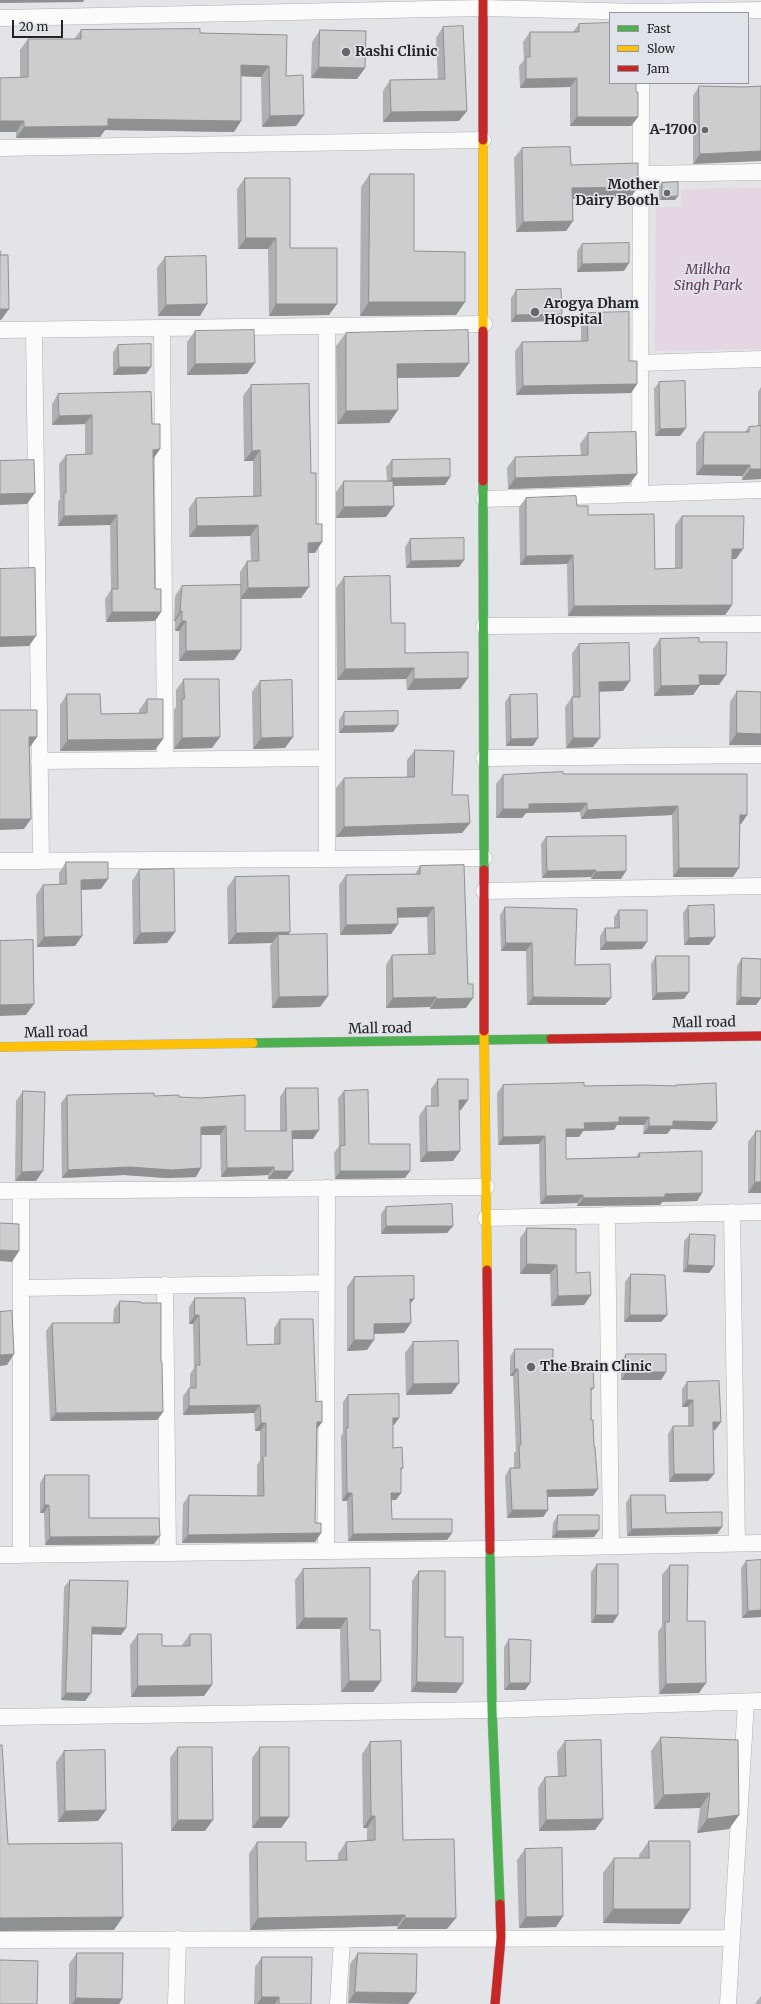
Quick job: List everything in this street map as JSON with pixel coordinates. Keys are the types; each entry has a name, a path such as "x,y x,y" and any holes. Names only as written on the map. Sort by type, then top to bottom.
{"street":[{"path":"483,4 484,1042 492,1710 501,1938 496,2004"},
{"path":"0,18 483,4 641,12 761,10"},
{"path":"640,494 641,84"},
{"path":"0,148 483,140"},
{"path":"641,174 761,172"},
{"path":"0,330 484,324"},
{"path":"327,326 327,859"},
{"path":"162,328 165,760"},
{"path":"34,330 41,861"},
{"path":"641,364 761,359"},
{"path":"484,499 761,490"},
{"path":"484,626 761,624"},
{"path":"484,758 761,755"},
{"path":"39,761 327,758"},
{"path":"0,862 484,858"},
{"path":"484,891 761,886"},
{"name":"Mall road","path":"0,1047 484,1042 761,1036"},
{"path":"0,1191 486,1187"},
{"path":"326,1551 327,1188"},
{"path":"21,1191 21,1555"},
{"path":"732,1212 738,1544"},
{"path":"486,1218 761,1212"},
{"path":"607,1215 610,1546"},
{"path":"22,1288 326,1283"},
{"path":"165,1285 168,1553"},
{"path":"0,1555 490,1549 761,1543"},
{"path":"0,1717 492,1710 753,1701 732,1938 728,2004"},
{"path":"0,1940 732,1938"},
{"path":"176,2004 178,1939"},
{"path":"338,2004 342,1939"}],"green space":[{"name":"Milkha Singh Park","path":"761,188 761,349 655,351 656,207 682,206 681,189"}],"building":[{"path":"609,23 609,84 636,84 636,92 638,92 638,117 577,117 577,78 526,79 526,57 530,57 530,32 579,32 579,24"},
{"path":"463,26 467,111 391,112 390,80 445,79 443,27"},
{"path":"200,29 200,33 287,35 286,76 303,75 304,115 270,116 269,66 241,65 241,121 108,119 108,126 24,127 24,121 0,121 0,78 28,77 28,39 81,39 81,30"},
{"path":"320,30 366,31 365,68 319,67"},
{"path":"699,86 761,86 761,151 700,154"},
{"path":"570,147 571,165 638,163 638,187 572,188 573,221 523,222 522,148"},
{"path":"370,174 414,174 414,251 465,252 465,302 369,302"},
{"path":"245,178 290,178 290,248 337,248 337,304 276,304 276,238 246,238"},
{"path":"678,182 678,196 662,197 662,183"},
{"path":"629,243 629,263 582,264 582,244"},
{"path":"0,255 8,255 9,309 0,309"},
{"path":"206,256 207,304 166,305 165,257"},
{"path":"561,289 562,314 516,315 516,290"},
{"path":"629,312 629,361 637,361 637,384 523,386 522,342 588,341 587,313"},
{"path":"254,330 255,363 195,364 195,331"},
{"path":"468,330 469,363 397,364 398,410 346,411 346,333"},
{"path":"151,344 151,367 119,367 118,345"},
{"path":"685,381 686,428 660,429 659,382"},
{"path":"309,384 311,473 316,473 316,524 322,524 322,542 308,543 309,587 248,588 247,561 259,561 258,525 197,526 196,498 261,496 260,450 252,451 251,385"},
{"path":"151,392 152,424 160,424 160,449 153,450 155,589 161,589 161,612 112,612 112,589 118,589 117,515 64,516 64,493 66,493 66,455 92,454 92,415 59,416 58,394"},
{"path":"761,426 761,469 750,469 750,465 703,465 704,432 749,432 749,427"},
{"path":"636,432 637,474 515,478 515,457 588,455 588,433"},
{"path":"450,459 450,477 392,478 392,460"},
{"path":"34,460 35,493 0,494 0,461"},
{"path":"344,481 393,481 394,506 344,507"},
{"path":"576,496 577,506 588,506 588,515 654,514 655,569 682,568 682,516 744,516 743,549 732,549 732,605 574,606 573,555 526,556 526,498"},
{"path":"464,538 464,560 411,561 410,539"},
{"path":"35,568 36,636 0,637 0,569"},
{"path":"390,576 391,623 405,623 405,653 468,652 468,678 414,679 414,668 345,669 344,577"},
{"path":"241,585 241,650 186,651 186,621 182,621 182,611 180,611 182,586"},
{"path":"699,638 699,642 727,642 726,675 699,675 700,685 661,686 660,639"},
{"path":"629,643 630,681 599,682 600,738 573,738 572,697 580,697 579,644"},
{"path":"184,679 219,679 220,737 182,738 182,699 184,699"},
{"path":"292,680 293,737 261,738 260,681"},
{"path":"737,691 761,692 761,734 737,733"},
{"path":"67,694 100,694 101,714 147,713 147,699 163,699 163,739 68,740"},
{"path":"537,694 538,738 511,739 510,695"},
{"path":"0,710 37,710 37,737 29,737 31,819 0,819"},
{"path":"398,711 398,725 344,726 344,712"},
{"path":"415,750 454,751 452,795 468,795 470,823 344,827 344,778 414,777"},
{"path":"563,772 563,774 747,774 747,815 740,815 739,868 679,868 678,806 587,810 587,803 529,804 529,809 503,809 503,775"},
{"path":"626,836 626,871 547,871 546,837"},
{"path":"66,862 108,862 108,879 81,880 82,936 44,937 43,885 66,884"},
{"path":"464,865 468,984 473,984 473,998 393,998 392,955 435,954 434,907 397,908 398,924 346,925 346,875 420,874 420,866"},
{"path":"174,869 175,932 140,933 139,870"},
{"path":"289,876 290,932 236,933 235,877"},
{"path":"714,905 715,937 689,938 688,906"},
{"path":"505,907 577,909 575,965 610,964 611,998 533,997 532,943 506,943"},
{"path":"619,910 647,910 647,942 606,942 605,928 619,928"},
{"path":"327,934 328,996 279,997 278,935"},
{"path":"33,940 34,1004 0,1005 0,941"},
{"path":"656,956 689,956 689,992 657,993"},
{"path":"742,958 761,959 761,998 741,997"},
{"path":"438,1079 468,1079 468,1100 459,1100 460,1151 427,1152 426,1106 438,1106"},
{"path":"584,1083 584,1086 676,1086 716,1083 717,1122 673,1121 673,1126 649,1126 649,1117 619,1117 619,1122 584,1123 585,1129 566,1129 566,1159 640,1157 639,1153 702,1151 702,1193 665,1194 665,1197 583,1198 583,1195 546,1196 545,1136 503,1137 503,1085"},
{"path":"286,1088 318,1088 319,1130 292,1131 293,1171 274,1171 274,1167 227,1168 226,1126 201,1127 201,1168 172,1170 130,1167 68,1170 67,1095 154,1093 154,1096 179,1095 179,1097 200,1098 245,1095 245,1131 286,1131"},
{"path":"368,1090 369,1144 410,1144 410,1171 340,1171 340,1146 345,1145 344,1091"},
{"path":"23,1091 45,1092 43,1171 22,1172"},
{"path":"756,1131 761,1131 761,1182 755,1182"},
{"path":"452,1204 453,1226 386,1226 386,1207"},
{"path":"0,1223 19,1224 19,1251 0,1250"},
{"path":"527,1228 576,1229 576,1273 590,1272 591,1295 558,1296 557,1265 527,1264"},
{"path":"690,1234 715,1235 714,1266 688,1265"},
{"path":"631,1274 665,1275 667,1315 630,1315"},
{"path":"414,1276 414,1299 410,1299 411,1323 374,1324 374,1340 354,1340 354,1277"},
{"path":"195,1298 245,1298 247,1345 280,1344 280,1319 313,1319 316,1402 322,1401 322,1422 317,1422 315,1523 321,1523 321,1533 188,1535 189,1495 264,1496 263,1456 266,1456 266,1423 261,1423 260,1405 189,1406 189,1388 196,1388 196,1365 200,1365 199,1315 195,1315"},
{"path":"120,1301 161,1303 163,1412 56,1413 52,1323 119,1323"},
{"path":"12,1311 14,1354 0,1355 0,1312"},
{"path":"458,1341 459,1383 413,1384 413,1342"},
{"path":"515,1349 553,1349 553,1368 593,1367 594,1388 591,1388 591,1420 593,1420 598,1489 547,1490 548,1510 512,1510 510,1468 520,1468 519,1445 521,1445 518,1369 515,1369"},
{"path":"626,1354 666,1354 666,1372 626,1372"},
{"path":"719,1381 721,1422 713,1422 714,1474 674,1474 673,1426 693,1426 693,1400 687,1400 687,1382"},
{"path":"399,1394 399,1418 393,1418 393,1448 402,1447 403,1468 401,1468 401,1493 391,1493 392,1519 452,1519 452,1533 353,1534 352,1493 347,1493 346,1428 348,1428 348,1395"},
{"path":"45,1475 89,1475 89,1518 159,1518 160,1536 50,1537 49,1505 45,1505"},
{"path":"631,1495 665,1495 666,1513 722,1512 722,1527 632,1529"},
{"path":"558,1515 599,1515 599,1530 557,1531"},
{"path":"761,1560 761,1610 748,1611 746,1561"},
{"path":"597,1564 618,1564 618,1615 596,1615"},
{"path":"670,1565 688,1565 687,1621 705,1621 706,1683 666,1684 665,1622 669,1622"},
{"path":"370,1568 370,1630 380,1630 381,1681 349,1681 347,1618 304,1618 303,1569"},
{"path":"419,1571 445,1571 445,1637 463,1637 463,1683 417,1682"},
{"path":"70,1580 128,1581 126,1628 92,1627 91,1693 66,1693"},
{"path":"138,1634 162,1634 162,1646 190,1646 190,1634 211,1634 212,1685 138,1686"},
{"path":"509,1639 531,1640 530,1683 510,1683"},
{"path":"661,1737 738,1740 739,1815 707,1819 710,1793 664,1795"},
{"path":"601,1740 603,1819 546,1820 545,1777 566,1776 565,1741"},
{"path":"401,1741 403,1840 454,1839 456,1918 405,1918 405,1915 258,1918 257,1842 306,1842 306,1861 347,1860 346,1842 375,1840 375,1816 371,1816 370,1742"},
{"path":"0,1745 2,1745 8,1844 122,1843 123,1917 0,1918"},
{"path":"178,1747 212,1747 213,1820 178,1820"},
{"path":"260,1747 289,1747 289,1817 260,1817"},
{"path":"105,1750 106,1810 65,1811 64,1751"},
{"path":"649,1841 690,1841 690,1909 613,1909 614,1858 649,1858"},
{"path":"562,1848 563,1916 526,1917 525,1849"},
{"path":"77,1953 123,1953 122,1999 76,1998"},
{"path":"358,1953 417,1954 416,1993 355,1992"},
{"path":"262,1957 312,1957 311,2004 279,2004 279,1997 262,1997"},
{"path":"0,1960 38,1961 37,2004 0,2004"}],"traffic: fast":[{"path":"483,481 484,870"},
{"path":"253,1043 551,1039"},
{"path":"490,1550 492,1710 500,1904"}],"traffic: slow":[{"path":"483,140 483,331"},
{"path":"484,1031 487,1270"},
{"path":"0,1047 253,1043"}],"traffic: jam":[{"path":"483,0 483,140"},
{"path":"483,331 483,481"},
{"path":"484,870 484,1031"},
{"path":"551,1039 761,1036"},
{"path":"487,1270 490,1550"},
{"path":"495,2004 501,1938 500,1904"}],"place":[{"name":"Rashi Clinic","path":"346,52"},
{"name":"A-1700","path":"705,130"},
{"name":"Mother Dairy Booth","path":"667,193"},
{"name":"Arogya Dham Hospital","path":"535,312"},
{"name":"The Brain Clinic","path":"531,1367"}]}
